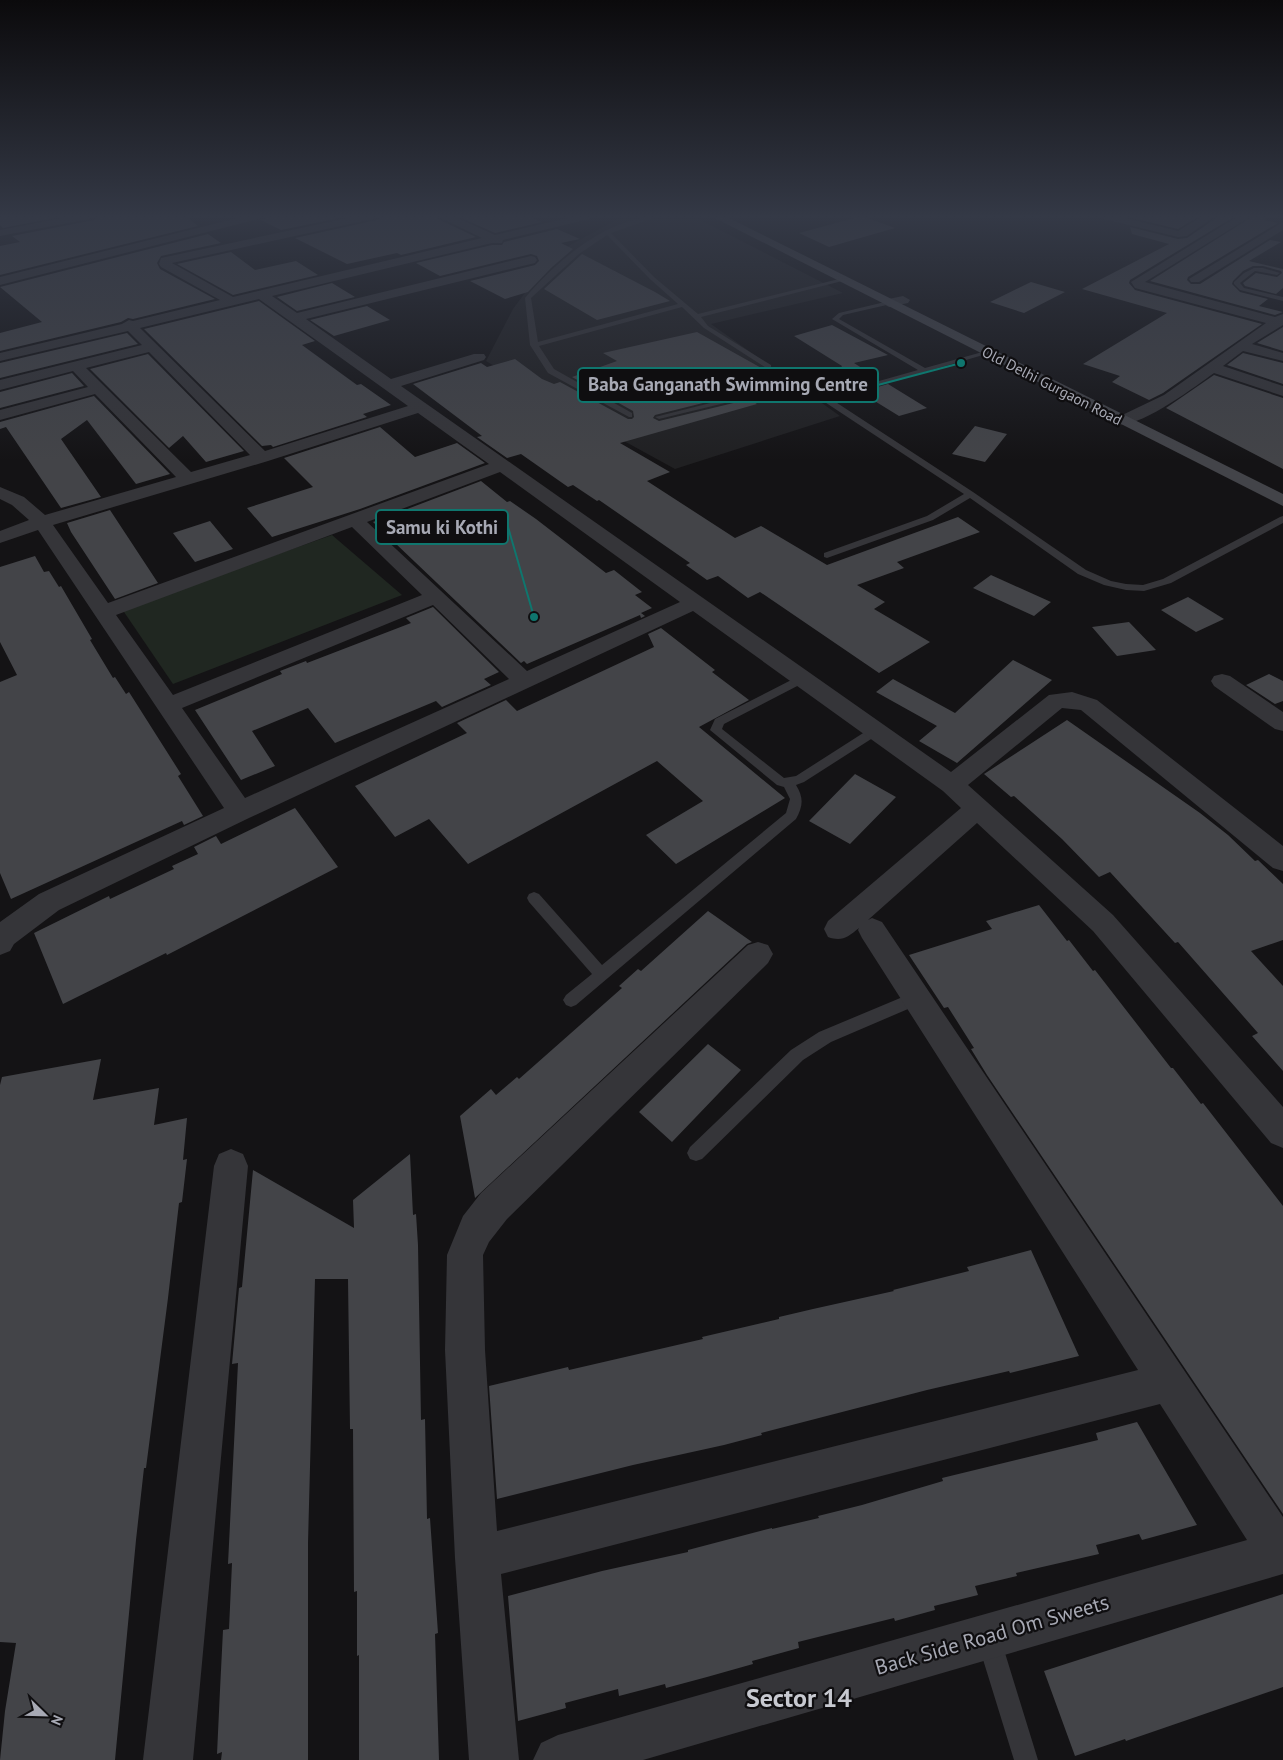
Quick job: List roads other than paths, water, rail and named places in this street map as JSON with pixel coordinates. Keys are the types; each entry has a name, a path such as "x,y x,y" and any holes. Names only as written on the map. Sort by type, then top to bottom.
{"main road":[{"name":"Old Delhi Gurgaon Road","path":"886,297 986,353 1283,489"},
{"name":"Old Delhi Gurgaon Road","path":"889,297 1128,418 1283,501"}],"street":[{"path":"223,297 230,301"},
{"path":"0,356 241,297"},
{"path":"277,297 294,318 504,465 801,679 952,785 1103,923 1283,1132"},
{"path":"294,318 378,297"},
{"path":"1192,297 1280,320"},
{"path":"1128,418 1170,398 1214,368 1257,334 1280,320"},
{"path":"130,324 154,346 262,457"},
{"path":"1257,334 1275,339"},
{"path":"0,385 154,346"},
{"path":"1241,346 1283,357"},
{"path":"389,385 479,357"},
{"path":"76,366 188,479"},
{"path":"1214,368 1283,391"},
{"path":"0,415 97,389"},
{"path":"0,537 42,522 262,457 420,407"},
{"path":"104,612 504,465"},
{"path":"6,500 42,522 240,811"},
{"path":"355,520 524,680"},
{"path":"169,705 436,597"},
{"path":"1,936 49,902 240,811 696,602"},
{"path":"1222,681 1283,723"},
{"path":"952,785 1057,700 1072,700 1089,705 1283,861"},
{"path":"978,808 855,930 917,998 1282,1552"},
{"path":"494,1760 477,1558 465,1350 465,1255 476,1229 494,1206 758,954"},
{"path":"168,1760 231,1166"},
{"path":"477,1558 1170,1382"},
{"name":"Back Side Road Om Sweets","path":"558,1760 1282,1552"}],"lane":[{"path":"529,297 534,345 543,363 550,371 629,415"},
{"path":"676,297 698,316 706,327 768,367"},
{"path":"698,316 774,297"},
{"path":"896,301 841,314 835,320 924,370"},
{"path":"534,345 685,304"},
{"path":"826,398 986,353"},
{"path":"659,417 782,386 807,387 970,494 1082,572 1108,583 1126,587 1144,588 1167,580 1283,519"},
{"path":"827,555 930,518 970,494"},
{"path":"801,679 719,722 716,730 781,782 788,783 800,779 875,731"},
{"path":"571,1000 791,816 798,800 796,793 788,783"},
{"path":"534,898 601,974"},
{"path":"696,1153 797,1055 825,1037 917,998"},
{"path":"988,1636 1026,1760"}],"place":[{"name":"Baba Ganganath Swimming Centre","path":"961,363"},
{"name":"Samu ki Kothi","path":"534,617"}],"district":[{"name":"Sector 14","path":"799,1698"}]}
